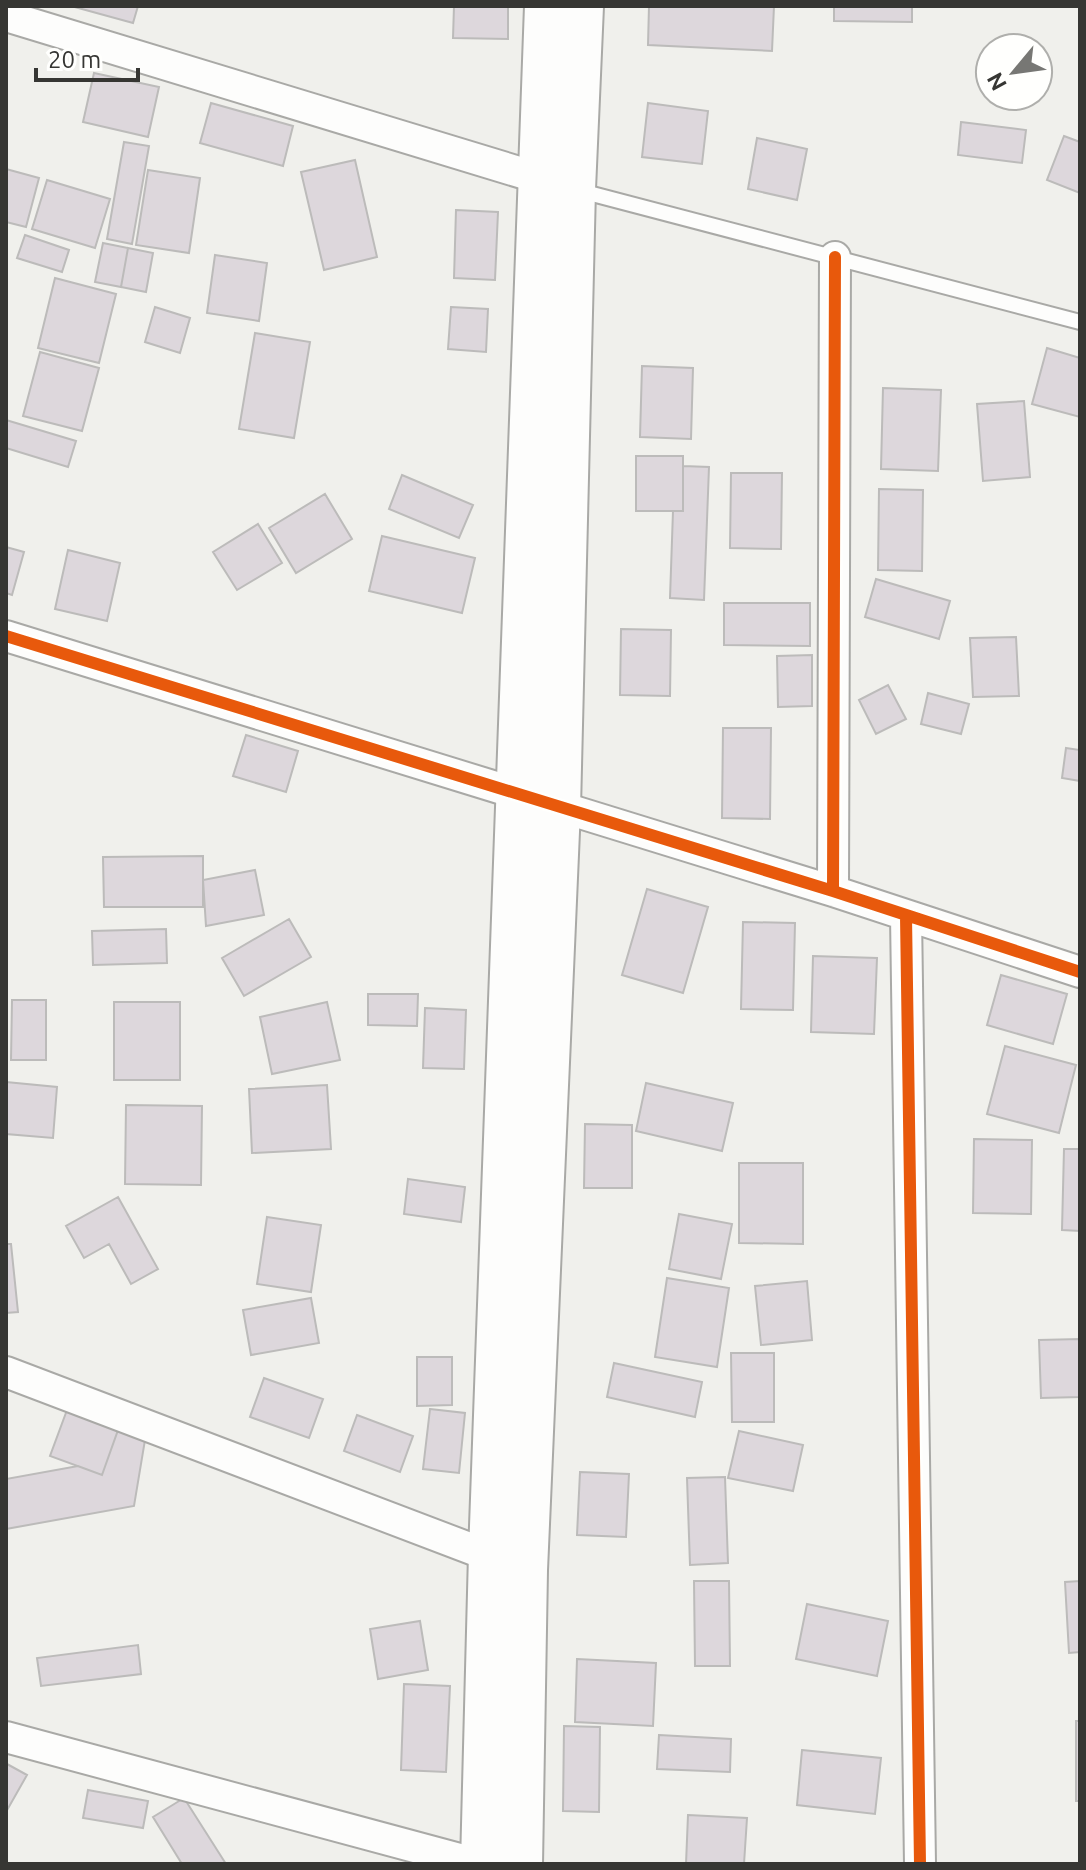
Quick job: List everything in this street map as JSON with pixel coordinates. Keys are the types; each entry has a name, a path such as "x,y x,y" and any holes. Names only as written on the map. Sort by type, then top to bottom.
{"main road":[{"path":"480,1864 508,1562 559,808 558,184 546,6"},
{"path":"521,1864 508,1562 519,796 558,184 582,6"}],"street":[{"path":"6,16 558,184"},
{"path":"833,891 835,257"},
{"path":"6,636 833,891 1080,972"},
{"path":"906,916 920,1864"},
{"path":"6,1372 508,1562"},
{"path":"6,1737 480,1864"}],"lane":[{"path":"558,184 1080,322"}],"building":[{"path":"71,6 138,6 133,23"},
{"path":"454,6 508,6 508,39 453,38"},
{"path":"649,6 774,6 772,51 648,45"},
{"path":"834,6 912,6 912,22 834,21"},
{"path":"94,73 159,87 148,137 83,122"},
{"path":"211,103 293,126 283,166 200,143"},
{"path":"648,103 708,111 702,164 642,157"},
{"path":"961,122 1026,130 1022,163 958,155"},
{"path":"1064,136 1080,142 1080,193 1047,180"},
{"path":"757,138 807,149 797,200 748,189"},
{"path":"124,142 149,146 132,244 107,239"},
{"path":"355,160 377,257 324,270 301,172"},
{"path":"6,169 39,178 26,227 6,222"},
{"path":"148,170 200,178 189,253 136,245"},
{"path":"47,180 110,199 95,248 32,229"},
{"path":"456,210 498,212 495,280 454,278"},
{"path":"25,235 69,250 62,272 17,258"},
{"path":"103,243 128,248 121,287 95,282"},
{"path":"128,248 153,253 146,292 121,287"},
{"path":"215,255 267,263 259,321 207,313"},
{"path":"55,278 116,294 99,363 38,348"},
{"path":"155,307 190,318 180,353 145,342"},
{"path":"451,307 488,309 486,352 448,349"},
{"path":"255,333 310,342 294,438 239,429"},
{"path":"1047,348 1080,358 1080,417 1032,404"},
{"path":"40,352 99,368 82,431 23,416"},
{"path":"642,366 693,368 691,439 640,437"},
{"path":"883,388 941,390 938,471 881,469"},
{"path":"1024,401 1030,477 983,481 977,404"},
{"path":"6,420 76,441 68,467 6,448"},
{"path":"636,456 683,456 683,511 636,511"},
{"path":"683,466 709,467 704,600 670,598 673,511 683,511"},
{"path":"731,473 782,473 781,549 730,548"},
{"path":"402,475 473,505 459,538 389,509"},
{"path":"879,489 923,490 922,571 878,570"},
{"path":"325,494 352,539 296,573 269,528"},
{"path":"258,524 282,563 237,590 213,552"},
{"path":"382,536 475,558 462,613 369,591"},
{"path":"6,547 24,552 12,595 6,593"},
{"path":"68,550 120,563 107,621 55,609"},
{"path":"876,579 950,601 939,639 865,617"},
{"path":"724,603 810,603 810,646 724,645"},
{"path":"621,629 671,630 670,696 620,695"},
{"path":"1016,637 1019,696 973,697 970,638"},
{"path":"812,655 812,706 778,707 777,656"},
{"path":"888,685 906,719 876,734 859,700"},
{"path":"928,693 969,704 961,734 921,724"},
{"path":"723,728 771,728 770,819 722,818"},
{"path":"246,735 298,751 286,792 233,776"},
{"path":"1066,748 1080,750 1080,781 1062,778"},
{"path":"203,856 203,907 104,907 103,857"},
{"path":"255,870 264,915 206,926 203,880"},
{"path":"647,889 708,907 683,993 622,975"},
{"path":"289,919 311,957 244,996 222,958"},
{"path":"743,922 795,923 793,1010 741,1009"},
{"path":"166,929 167,963 93,965 92,931"},
{"path":"813,956 877,958 874,1034 811,1032"},
{"path":"1001,975 1067,994 1053,1044 987,1025"},
{"path":"368,994 418,994 417,1026 368,1025"},
{"path":"12,1000 46,1000 46,1060 11,1060"},
{"path":"114,1002 180,1002 180,1080 114,1080"},
{"path":"327,1002 340,1060 272,1074 260,1017"},
{"path":"425,1008 466,1010 464,1069 423,1068"},
{"path":"1005,1046 1076,1065 1059,1133 987,1114"},
{"path":"6,1082 57,1087 53,1138 6,1134"},
{"path":"646,1083 733,1103 722,1151 636,1131"},
{"path":"327,1085 331,1149 252,1153 249,1089"},
{"path":"126,1105 202,1106 201,1185 125,1184"},
{"path":"585,1124 632,1125 632,1188 584,1188"},
{"path":"974,1139 1032,1140 1031,1214 973,1213"},
{"path":"1064,1149 1080,1149 1080,1231 1062,1230"},
{"path":"739,1163 803,1163 803,1244 739,1243"},
{"path":"408,1179 465,1187 461,1222 404,1214"},
{"path":"118,1197 158,1269 131,1284 109,1244 84,1258 66,1226"},
{"path":"679,1214 732,1224 721,1279 669,1269"},
{"path":"267,1217 321,1225 311,1292 257,1284"},
{"path":"6,1244 11,1244 18,1312 6,1313"},
{"path":"667,1278 729,1288 717,1367 655,1357"},
{"path":"807,1281 812,1340 761,1345 755,1286"},
{"path":"311,1298 319,1343 251,1355 243,1310"},
{"path":"1080,1339 1080,1397 1041,1398 1039,1340"},
{"path":"731,1353 774,1353 774,1422 732,1422"},
{"path":"417,1357 452,1357 452,1405 417,1406"},
{"path":"614,1363 702,1382 695,1417 607,1397"},
{"path":"264,1378 323,1399 309,1438 250,1417"},
{"path":"430,1409 465,1413 459,1473 423,1469"},
{"path":"67,1410 118,1430 102,1475 50,1456"},
{"path":"357,1415 413,1436 400,1472 344,1451"},
{"path":"118,1430 145,1440 134,1506 6,1529 6,1479 78,1466 102,1475"},
{"path":"739,1431 803,1445 793,1491 728,1478"},
{"path":"580,1472 629,1474 626,1537 577,1535"},
{"path":"725,1477 728,1563 690,1565 687,1478"},
{"path":"694,1581 729,1581 730,1666 695,1666"},
{"path":"1080,1581 1080,1652 1069,1653 1065,1582"},
{"path":"807,1604 888,1621 877,1676 796,1659"},
{"path":"420,1621 428,1670 378,1679 370,1629"},
{"path":"138,1645 141,1674 41,1686 37,1658"},
{"path":"577,1659 656,1663 653,1726 575,1722"},
{"path":"404,1684 450,1686 446,1772 401,1770"},
{"path":"1076,1721 1080,1721 1080,1801 1076,1801"},
{"path":"564,1726 600,1727 599,1812 563,1811"},
{"path":"659,1735 731,1739 730,1772 657,1769"},
{"path":"802,1750 881,1758 875,1814 797,1805"},
{"path":"7,1764 27,1775 6,1812 6,1767"},
{"path":"88,1790 148,1801 143,1828 83,1818"},
{"path":"184,1798 226,1864 182,1864 153,1817"},
{"path":"688,1815 747,1818 744,1864 686,1864"}],"cycle path":[{"path":"833,891 835,257"},
{"path":"6,636 833,891 1080,972"},
{"path":"906,916 920,1864"}]}
